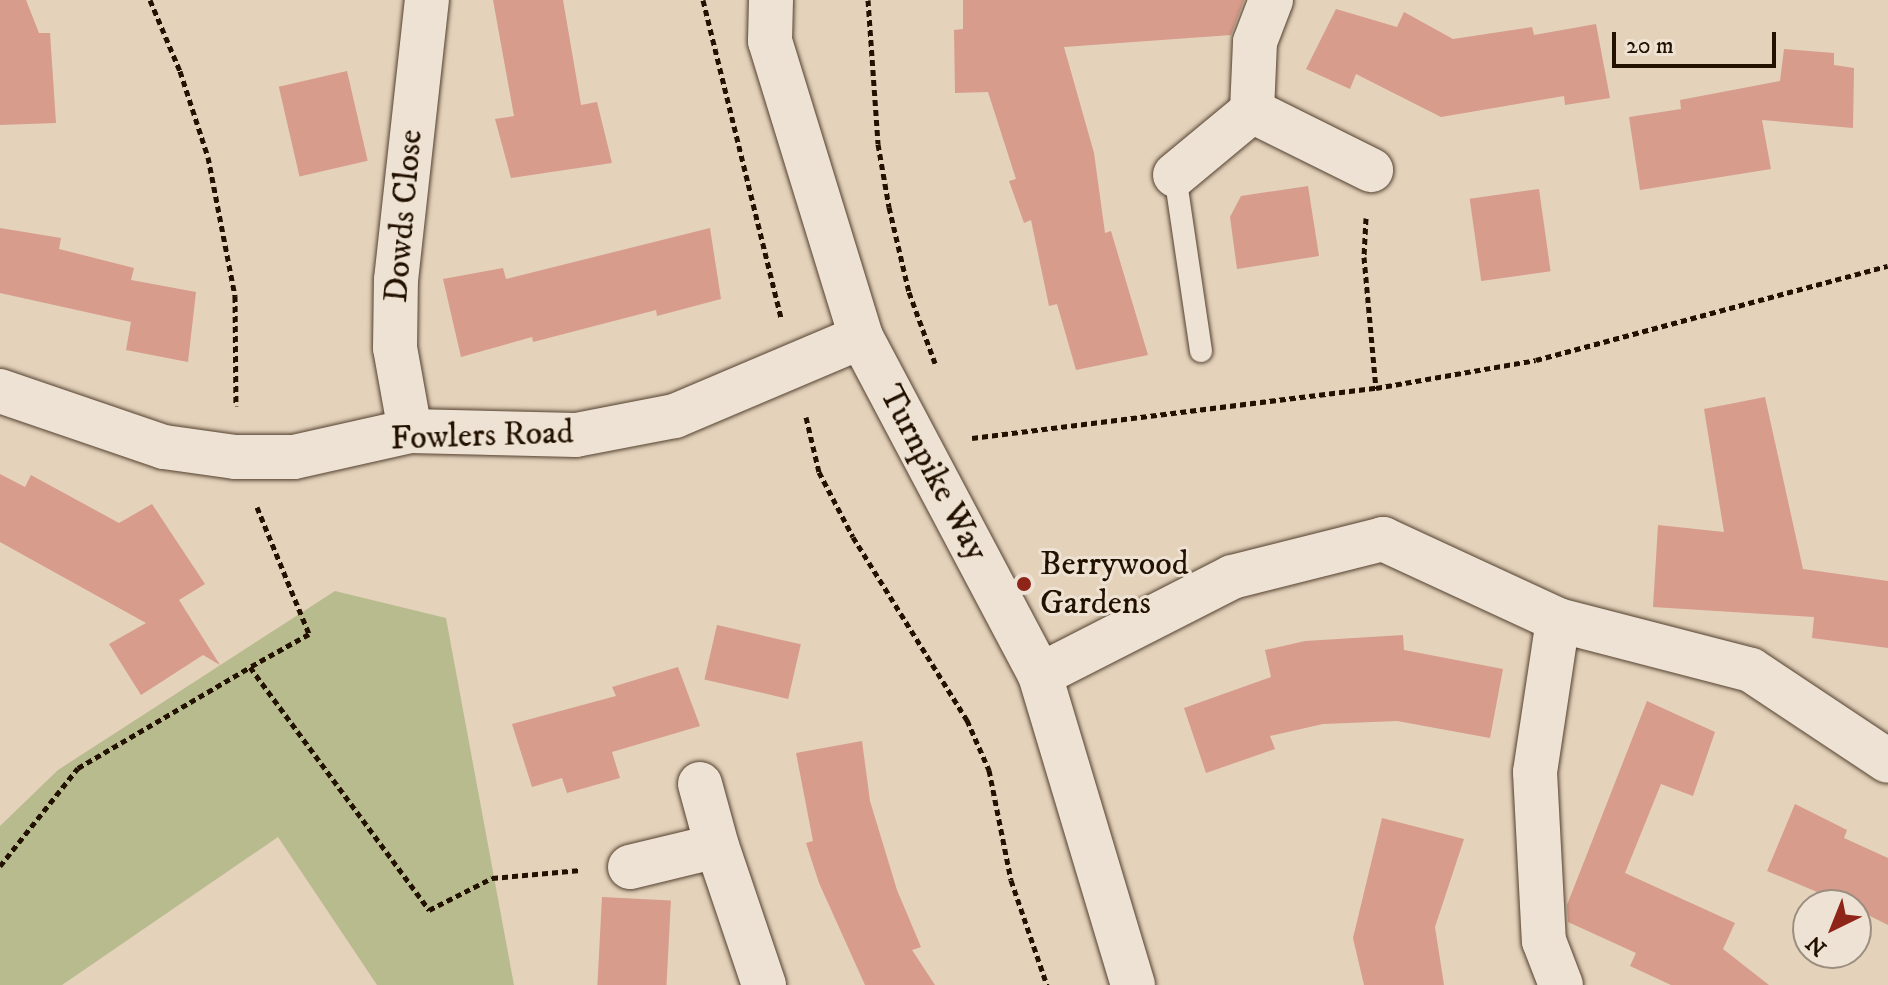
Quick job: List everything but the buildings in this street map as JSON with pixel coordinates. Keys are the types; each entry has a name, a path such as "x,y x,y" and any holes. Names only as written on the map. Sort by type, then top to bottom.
{"street":[{"name":"Dowds Close","path":"410,431 395,348 396,280 427,0"},
{"name":"Turnpike Way","path":"771,0 770,41 861,337 1040,675 1133,985"},
{"path":"1175,175 1252,111 1255,42 1271,0"},
{"path":"1252,111 1369,190"},
{"name":"Fowlers Road","path":"0,391 164,447 235,457 294,457 410,431 576,435 675,416 861,337"},
{"path":"1040,675 1232,577 1383,539 1558,620 1751,670 1888,761"},
{"path":"1558,620 1535,772 1544,941 1561,985"},
{"path":"700,784 717,846 764,985"},
{"path":"630,867 717,846"}],"lane":[{"path":"1175,175 1201,351"}],"path":[{"path":"0,866 78,768 309,634 235,457 235,296 208,157 180,71 150,0"},
{"path":"703,0 760,243 794,365 819,472 853,537 967,720 989,770 1011,880 1047,985"},
{"path":"868,0 878,144 889,207 909,292 939,372"},
{"path":"1369,190 1364,257 1376,388"},
{"path":"974,453 967,439 1376,388 1536,360 1888,266"},
{"path":"250,667 429,910 492,878 536,872 630,867"}],"green space":[{"path":"335,591 446,618 514,985 377,985 278,837 62,985 0,985 0,826 58,770"}],"place":[{"name":"Berrywood Gardens","path":"1024,584"}]}
